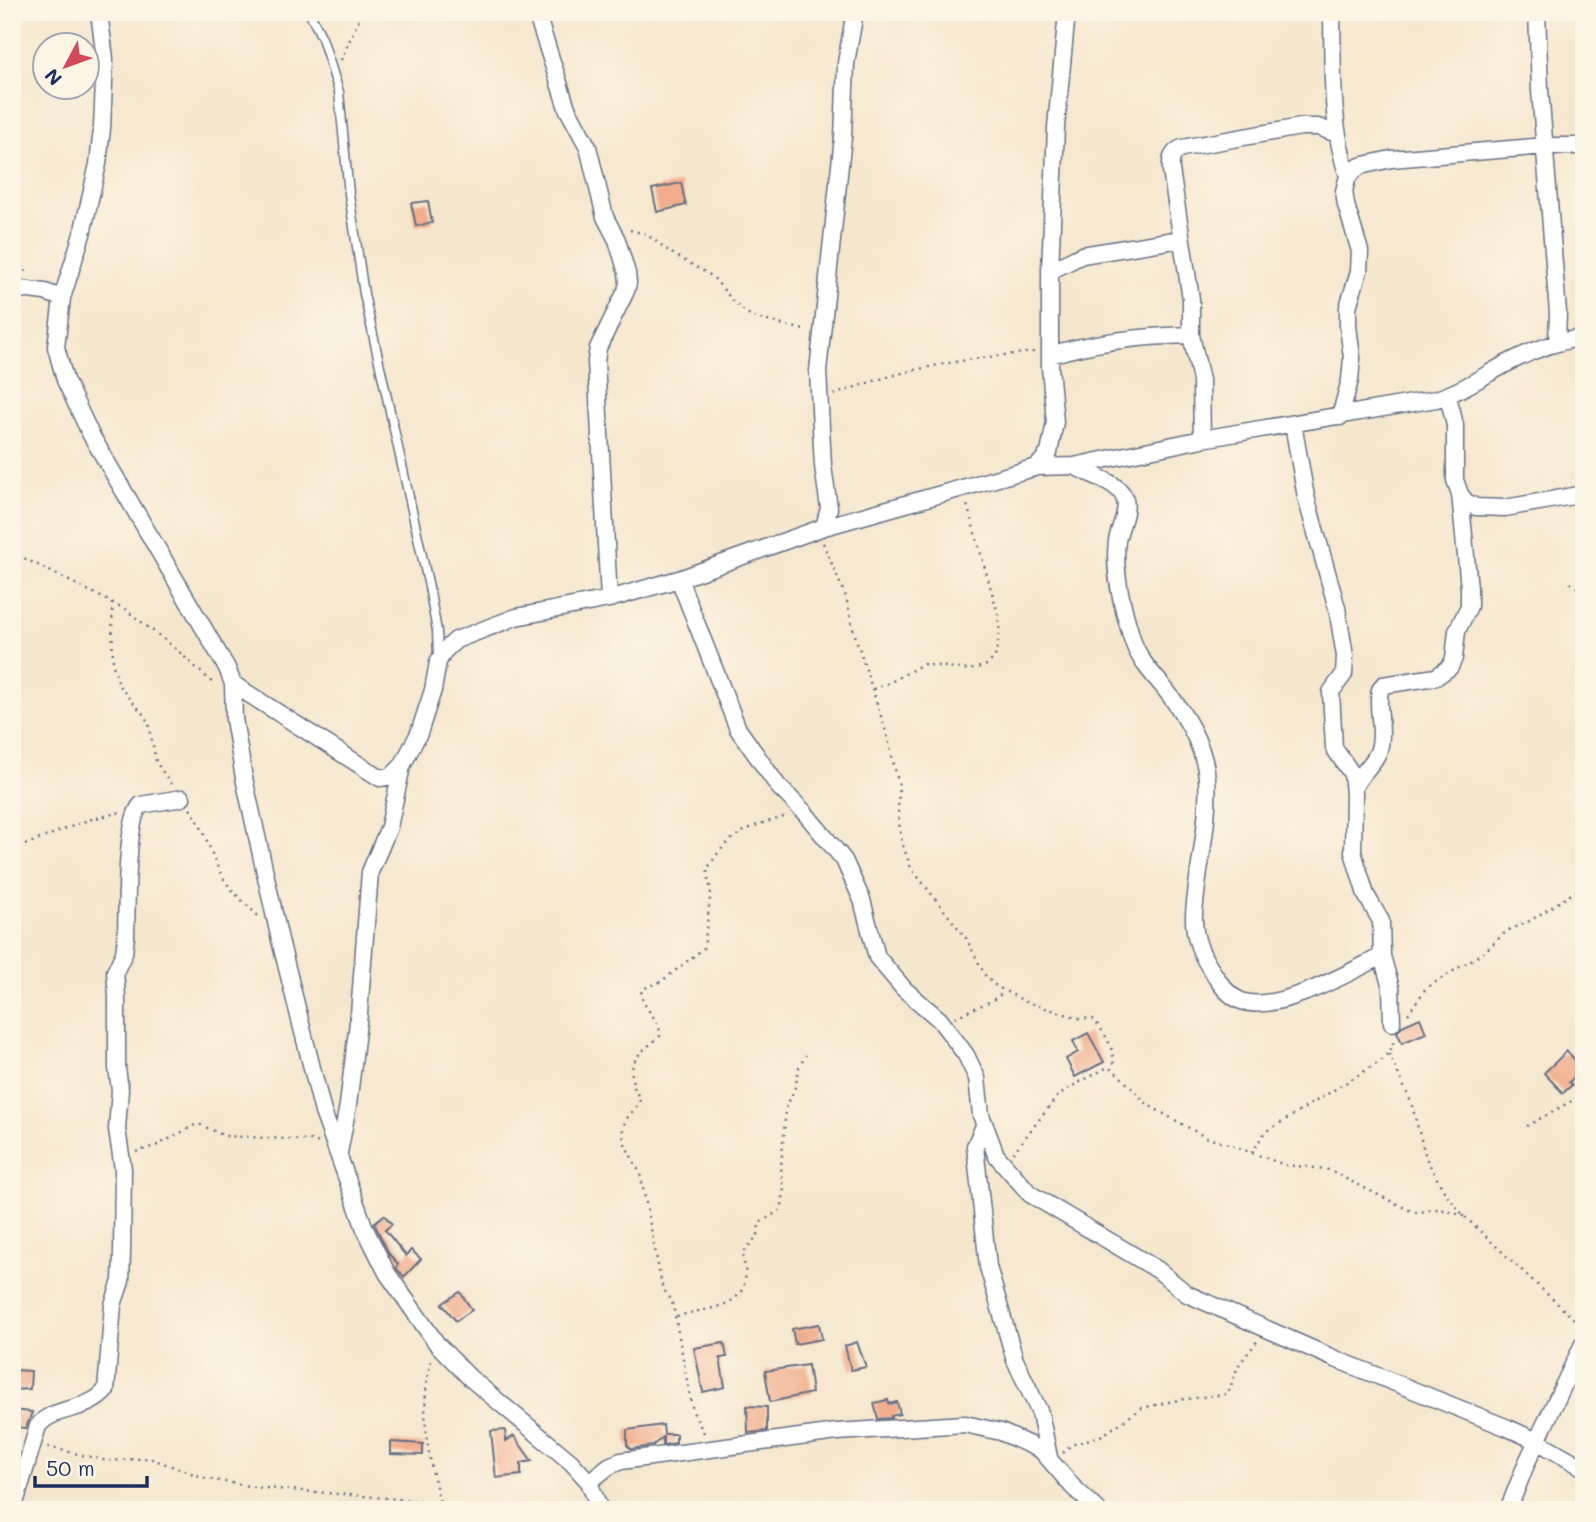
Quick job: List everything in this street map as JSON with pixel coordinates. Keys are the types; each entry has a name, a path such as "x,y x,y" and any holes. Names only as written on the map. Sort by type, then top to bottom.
{"street":[{"path":"99,12 105,59 102,128 98,164 82,234 62,298 56,347 65,380 91,435 227,668 233,684 236,741 280,940 323,1112 365,1229 387,1273 437,1344 470,1378 571,1462 589,1482 600,1510"},
{"path":"536,12 567,108 588,146 598,192 617,240 628,283 598,348 596,361 609,599"},
{"path":"824,527 828,508 818,402 818,371 843,136 846,63 855,12"},
{"path":"1037,467 1049,453 1055,422 1050,353 1049,271 1055,139 1067,12"},
{"path":"1332,12 1337,134 1348,176 1344,191 1346,205 1360,251 1359,271 1348,307 1352,358 1350,380 1340,417"},
{"path":"1537,12 1539,90 1559,313 1557,342"},
{"path":"1202,439 1201,380 1191,335 1191,299 1171,170 1172,157 1175,151 1235,137 1301,127 1318,127 1337,134"},
{"path":"1348,176 1360,166 1391,159 1545,146 1584,146"},
{"path":"1049,271 1082,255 1181,239"},
{"path":"12,288 45,292 62,298"},
{"path":"1050,353 1113,340 1191,335"},
{"path":"338,1154 348,1105 359,1014 370,872 389,827 402,766 419,733 433,691 438,662 444,651 456,640 516,617 609,599 680,579 824,527 1037,467 1074,467 1202,439 1448,396 1521,356 1557,342 1584,337"},
{"path":"1354,787 1381,745 1380,690 1383,685 1436,677 1450,667 1454,658 1457,631 1469,606 1460,494 1455,480 1455,425 1448,396"},
{"path":"1293,424 1306,497 1337,608 1345,656 1344,674 1331,692 1334,748 1350,769 1354,787 1353,852 1366,895 1380,915 1382,956 1391,988 1392,1023"},
{"path":"1074,467 1110,484 1125,498 1127,507 1116,558 1130,635 1136,651 1176,705 1204,755 1207,779 1205,826 1194,919 1195,935 1202,956 1229,994 1253,1004 1313,991 1382,956"},
{"path":"1460,494 1466,502 1476,507 1505,508 1584,494"},
{"path":"680,579 738,729 778,786 831,843 852,875 868,920 877,957 904,989 940,1020 966,1055 977,1078 984,1126 996,1155 1030,1194 1158,1270 1186,1294 1537,1441 1584,1468"},
{"path":"233,684 380,778 392,776 402,766"},
{"path":"13,1510 38,1426 45,1417 84,1407 106,1390 113,1305 121,1281 123,1169 116,1115 120,1090 115,972 124,953 130,834 138,807 181,798"},
{"path":"984,1126 975,1146 988,1267 1015,1360 1040,1413 1052,1460"},
{"path":"1508,1510 1584,1342"},
{"path":"589,1482 616,1462 837,1432 965,1424 1022,1440 1052,1460 1073,1487 1098,1510"}],"lane":[{"path":"309,12 322,38 339,92 349,194 364,294 429,587 437,631 438,662"}],"path":[{"path":"334,72 362,12"},
{"path":"12,168 18,188 12,196"},
{"path":"611,227 646,234 673,254 712,276 734,302 752,317 821,334"},
{"path":"12,254 29,276 29,290"},
{"path":"818,402 866,383 962,359 1050,353"},
{"path":"873,689 923,664 970,670 987,665 995,657 1000,632 998,614 963,488"},
{"path":"824,527 821,536 846,597 853,629 896,770 900,824 906,857 965,938 986,977 1005,992 1026,1002 1078,1018 1093,1019 1111,1048 1114,1057 1112,1068"},
{"path":"12,552 125,609 215,684"},
{"path":"1570,583 1584,590"},
{"path":"112,603 113,665 129,699 149,724 156,762 203,830 219,872 234,892 280,940"},
{"path":"12,850 88,820 138,807"},
{"path":"709,1449 705,1434 693,1412 677,1317 660,1279 639,1168 624,1143 626,1118 640,1102 634,1088 631,1065 636,1057 660,1036 660,1030 643,1003 641,993 645,988 662,981 704,948 711,891 707,870 718,850 737,833 804,812"},
{"path":"1252,1153 1264,1133 1389,1054 1394,1041 1390,1027 1392,1023 1410,1012 1426,988 1483,952 1508,930 1528,922 1584,886"},
{"path":"940,1020 957,1017 1005,992"},
{"path":"1389,1054 1411,1102 1426,1158 1446,1193 1464,1216 1575,1320 1584,1322"},
{"path":"677,1317 728,1303 742,1290 746,1279 743,1253 758,1235 759,1223 779,1211 782,1205 784,1193 781,1166 786,1108 796,1085 798,1069 806,1055"},
{"path":"1004,1166 1057,1097 1108,1067 1148,1105 1208,1138 1285,1166 1326,1170 1367,1188 1410,1212 1419,1214 1430,1209 1441,1209 1464,1216"},
{"path":"1527,1126 1584,1094"},
{"path":"119,1153 140,1152 195,1125 201,1125 225,1136 310,1140 338,1154"},
{"path":"1052,1460 1071,1445 1102,1435 1142,1408 1178,1399 1222,1397 1228,1394 1238,1366 1265,1328"},
{"path":"437,1344 430,1365 425,1418 429,1460 442,1510"},
{"path":"33,1444 108,1461 149,1458 208,1479 254,1488 423,1501 442,1510"},
{"path":"339,1510 340,1494"}],"building":[{"path":"681,183 686,205 657,212 652,189"},
{"path":"428,201 432,223 416,226 411,203"},
{"path":"1420,1018 1426,1033 1402,1043 1397,1032 1402,1026"},
{"path":"1088,1033 1104,1062 1075,1077 1066,1059 1078,1052 1073,1041"},
{"path":"1567,1051 1583,1069 1569,1082 1572,1085 1563,1093 1544,1073"},
{"path":"384,1215 392,1224 385,1230 406,1256 411,1250 421,1259 404,1277 396,1268 398,1264 389,1254 374,1223"},
{"path":"460,1292 472,1310 456,1321 442,1304"},
{"path":"819,1324 822,1339 795,1344 792,1329"},
{"path":"857,1342 866,1367 851,1370 845,1346"},
{"path":"724,1343 727,1357 720,1358 725,1387 703,1392 694,1348"},
{"path":"808,1365 812,1393 770,1402 765,1371"},
{"path":"12,1370 31,1371 30,1389 12,1390"},
{"path":"888,1400 889,1404 897,1402 900,1414 891,1416 892,1418 878,1419 874,1403"},
{"path":"747,1406 767,1407 767,1431 748,1433"},
{"path":"12,1410 32,1412 26,1428 12,1427"},
{"path":"663,1425 664,1434 676,1434 676,1443 663,1445 663,1437 652,1446 631,1449 627,1445 627,1430"},
{"path":"505,1430 506,1441 514,1436 532,1461 521,1463 521,1475 496,1478 491,1431"},
{"path":"391,1442 423,1444 423,1455 391,1454"}]}
